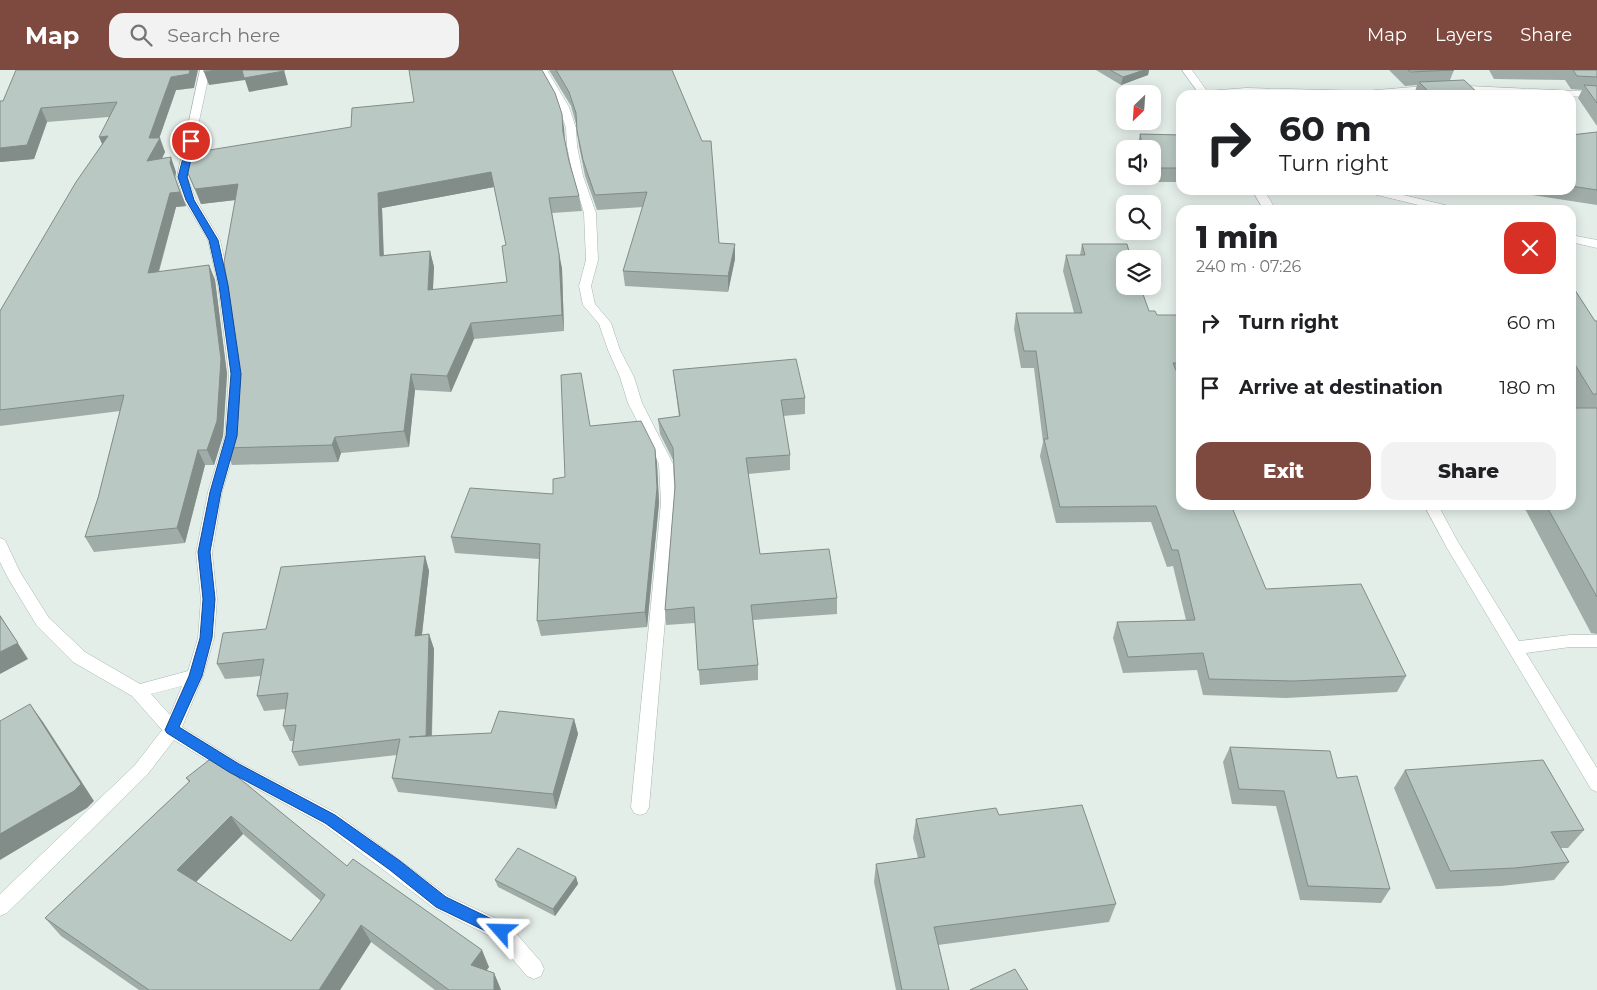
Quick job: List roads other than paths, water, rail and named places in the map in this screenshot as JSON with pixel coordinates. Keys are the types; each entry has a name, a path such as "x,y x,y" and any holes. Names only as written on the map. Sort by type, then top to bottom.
{"street":[{"path":"0,907 141,770 172,730 195,676 206,638 209,599 204,552 215,492 232,436 236,374 224,285 214,240 190,200 182,177 205,70"},
{"path":"542,70 564,106 571,128 572,146 578,176 590,213 592,260 586,286 589,305 606,323 614,350 627,377 635,403 666,464 668,503 640,807"},
{"path":"1187,70 1201,90"},
{"path":"1411,90 1473,88 1508,90"},
{"path":"1232,90 1280,90"},
{"path":"1576,94 1597,95"},
{"path":"1390,195 1433,205"},
{"path":"1576,239 1597,244"},
{"path":"1434,510 1597,784"},
{"path":"0,544 13,574 43,622 79,657 138,691 172,730 234,768 330,819 441,902 501,931 534,969"},
{"path":"1515,648 1570,641 1597,641"},
{"path":"138,691 195,676"}]}
